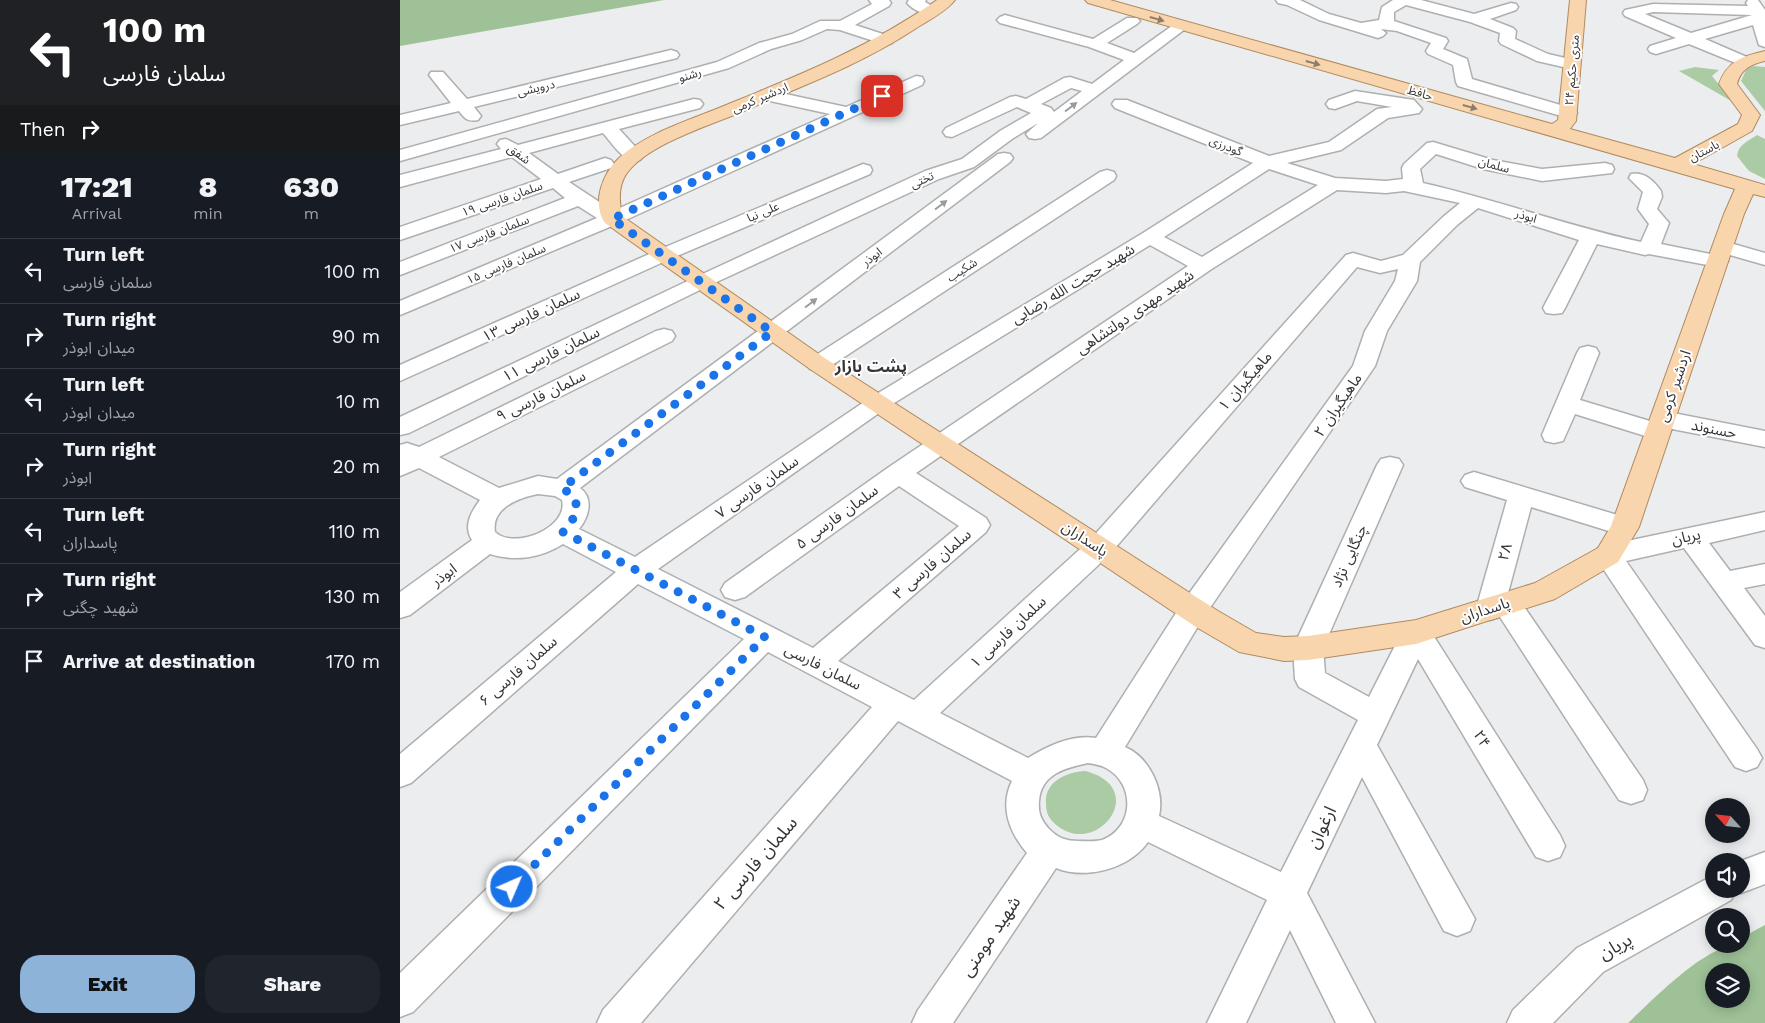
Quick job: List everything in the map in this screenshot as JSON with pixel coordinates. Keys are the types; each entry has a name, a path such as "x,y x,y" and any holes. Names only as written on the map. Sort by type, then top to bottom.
{"main road":[{"name":"اردشیر کرمی","path":"612,219 608,198 613,181 624,164 634,156 673,135 844,62 886,40 925,5 947,0"},
{"name":"حافظ","path":"1094,0 1678,165 1755,189 1765,196"},
{"name":"۲۴ متری حکیم","path":"1550,130 1562,126 1567,121 1578,0"},
{"name":"۲۴ متری حکیم","path":"1576,137 1581,110 1589,0"},
{"path":"1743,61 1765,56"},
{"path":"1743,61 1765,64"},
{"name":"باستان","path":"1678,165 1729,151 1746,127 1752,115 1728,84 1734,69 1743,61"},
{"name":"باستان","path":"1729,151 1755,189"},
{"name":"اردشیر کرمی","path":"1608,555 1625,527 1734,214 1755,189"},
{"path":"1734,214 1765,208"},
{"name":"پاسداران","path":"612,219 878,404 1193,610 1250,644 1267,648 1308,648 1416,632 1545,591 1608,555"}],"street":[{"name":"رشنو","path":"400,156 723,65 765,46 809,32 832,20 884,3 876,0"},
{"path":"1282,0 1292,2 1324,17 1362,28 1368,25 1440,41 1434,51 1461,62 1464,82 1568,113"},
{"path":"1382,29 1387,10 1404,0 1474,19 1508,31 1507,42 1543,58 1572,64"},
{"path":"1474,19 1511,7"},
{"path":"1743,61 1630,13 1653,8 1760,7"},
{"path":"1656,49 1750,20 1760,7"},
{"path":"1760,7 1765,42"},
{"path":"832,20 886,40"},
{"path":"1005,20 1095,44 1136,59"},
{"path":"1095,44 1132,21"},
{"name":"ابوذر","path":"562,488 1181,26"},
{"path":"1113,50 1129,40"},
{"name":"درویشی","path":"400,120 463,105 519,84 671,56"},
{"name":"شفق","path":"437,75 476,121 579,199 612,219"},
{"path":"612,219 916,80"},
{"path":"952,132 1016,101 1027,105 1070,82 1094,90"},
{"path":"519,84 542,117"},
{"path":"767,94 848,112"},
{"name":"شهید حجت الله رضایی","path":"878,404 1150,237 1267,162 1335,146 1384,113 1411,106 1354,96 1335,104"},
{"path":"411,183 515,151 694,104"},
{"name":"گودرزی","path":"1121,104 1267,162 1333,184"},
{"name":"تختی","path":"701,282 932,175 968,163 1006,135 1045,112 1027,105"},
{"path":"607,127 634,156"},
{"name":"سلمان","path":"1414,188 1411,168 1433,148 1490,165 1542,175 1606,169"},
{"name":"سلمان فارسی ۱۹","path":"400,234 605,164"},
{"name":"علی نیا","path":"663,254 863,170"},
{"name":"شکیب","path":"818,364 1107,176"},
{"path":"1638,178 1652,191 1652,199 1646,205 1646,209 1649,215 1659,223 1649,248"},
{"name":"ابوذر","path":"1333,184 1386,188 1404,186 1414,188 1475,201 1591,236 1645,249 1765,259"},
{"name":"شهید مهدی دولتشاهی","path":"940,444 1203,266 1333,184"},
{"name":"سلمان فارسی ۱۷","path":"400,269 579,199"},
{"path":"1410,260 1450,221 1475,201"},
{"name":"سلمان فارسی ۱۵","path":"400,309 612,219"},
{"path":"1554,308 1591,236"},
{"path":"1150,237 1203,266"},
{"name":"سلمان فارسی ۱۳","path":"400,374 663,254"},
{"name":"ماهیگیران ۱","path":"1098,548 1353,259 1380,267 1410,260"},
{"name":"ماهیگیران ۲","path":"1104,753 1193,610 1364,366 1376,331 1406,281 1410,260"},
{"name":"سلمان فارسی ۱۱","path":"400,427 701,282"},
{"name":"سلمان فارسی ۹","path":"406,457 664,336"},
{"path":"1554,435 1588,352"},
{"name":"سلمان فارسی ۷","path":"636,570 878,404"},
{"name":"حسنوند","path":"1567,404 1661,426 1765,440"},
{"name":"سلمان فارسی ۵","path":"735,590 940,444"},
{"path":"406,457 499,499"},
{"name":"چنگایی نژاد","path":"1308,648 1390,465"},
{"name":"سلمان فارسی ۳","path":"816,663 976,525 898,473"},
{"path":"1474,481 1625,527"},
{"path":"538,485 562,488 571,494 576,502 577,511 572,522 563,532 548,541 523,548 499,548 488,542 482,535 480,526 483,517 499,499 524,488 538,485"},
{"name":"۲۸","path":"1498,606 1521,495"},
{"name":"پریان","path":"1608,555 1765,521"},
{"name":"سلمان فارسی","path":"563,532 1030,775"},
{"path":"1689,536 1765,637"},
{"name":"ابوذر","path":"400,607 488,542"},
{"name":"سلمان فارسی ۱","path":"905,710 1098,548"},
{"path":"1608,555 1746,758"},
{"name":"سلمان فارسی ۶","path":"400,773 636,570"},
{"path":"1724,582 1765,574"},
{"path":"1498,606 1631,790"},
{"name":"ارغوان","path":"1226,1023 1416,632"},
{"name":"۲۴","path":"1416,632 1548,846"},
{"path":"400,999 765,637"},
{"path":"1308,648 1310,679 1376,715"},
{"name":"سلمان فارسی ۲","path":"616,1023 905,710"},
{"path":"1362,745 1457,919"},
{"path":"1088,750 1104,753 1119,759 1139,781 1144,794 1145,809 1141,823 1132,837 1119,848 1103,855 1085,858 1066,856 1050,850 1027,829 1022,815 1021,801 1024,787 1030,775 1041,763 1055,755 1071,751 1088,750"},
{"path":"1141,823 1289,893 1356,1023"},
{"name":"شهید مومنی","path":"931,1023 1050,850"},
{"path":"1750,874 1765,868"},
{"name":"پریان","path":"1526,1023 1590,960 1705,897"}],"green space":[{"path":"400,0 664,0 400,46"},
{"path":"1754,66 1765,67 1765,111 1741,81 1747,68"},
{"path":"1695,67 1719,70 1712,76 1733,102 1679,71"},
{"path":"1757,135 1765,139 1765,179 1749,171 1737,156 1741,146"},
{"path":"1085,771 1105,780 1114,792 1116,805 1110,818 1099,828 1085,834 1069,832 1050,818 1046,809 1046,796 1052,784 1064,776"},
{"path":"1765,925 1765,1023 1628,1023 1666,987 1712,953 1750,953 1750,933"}],"district":[{"name":"پشت بازار","path":"871,366"}],"route":[{"path":"512,887 765,637 563,532 572,522 577,511 576,502 571,494 562,488 772,332 612,219 882,96"}]}
